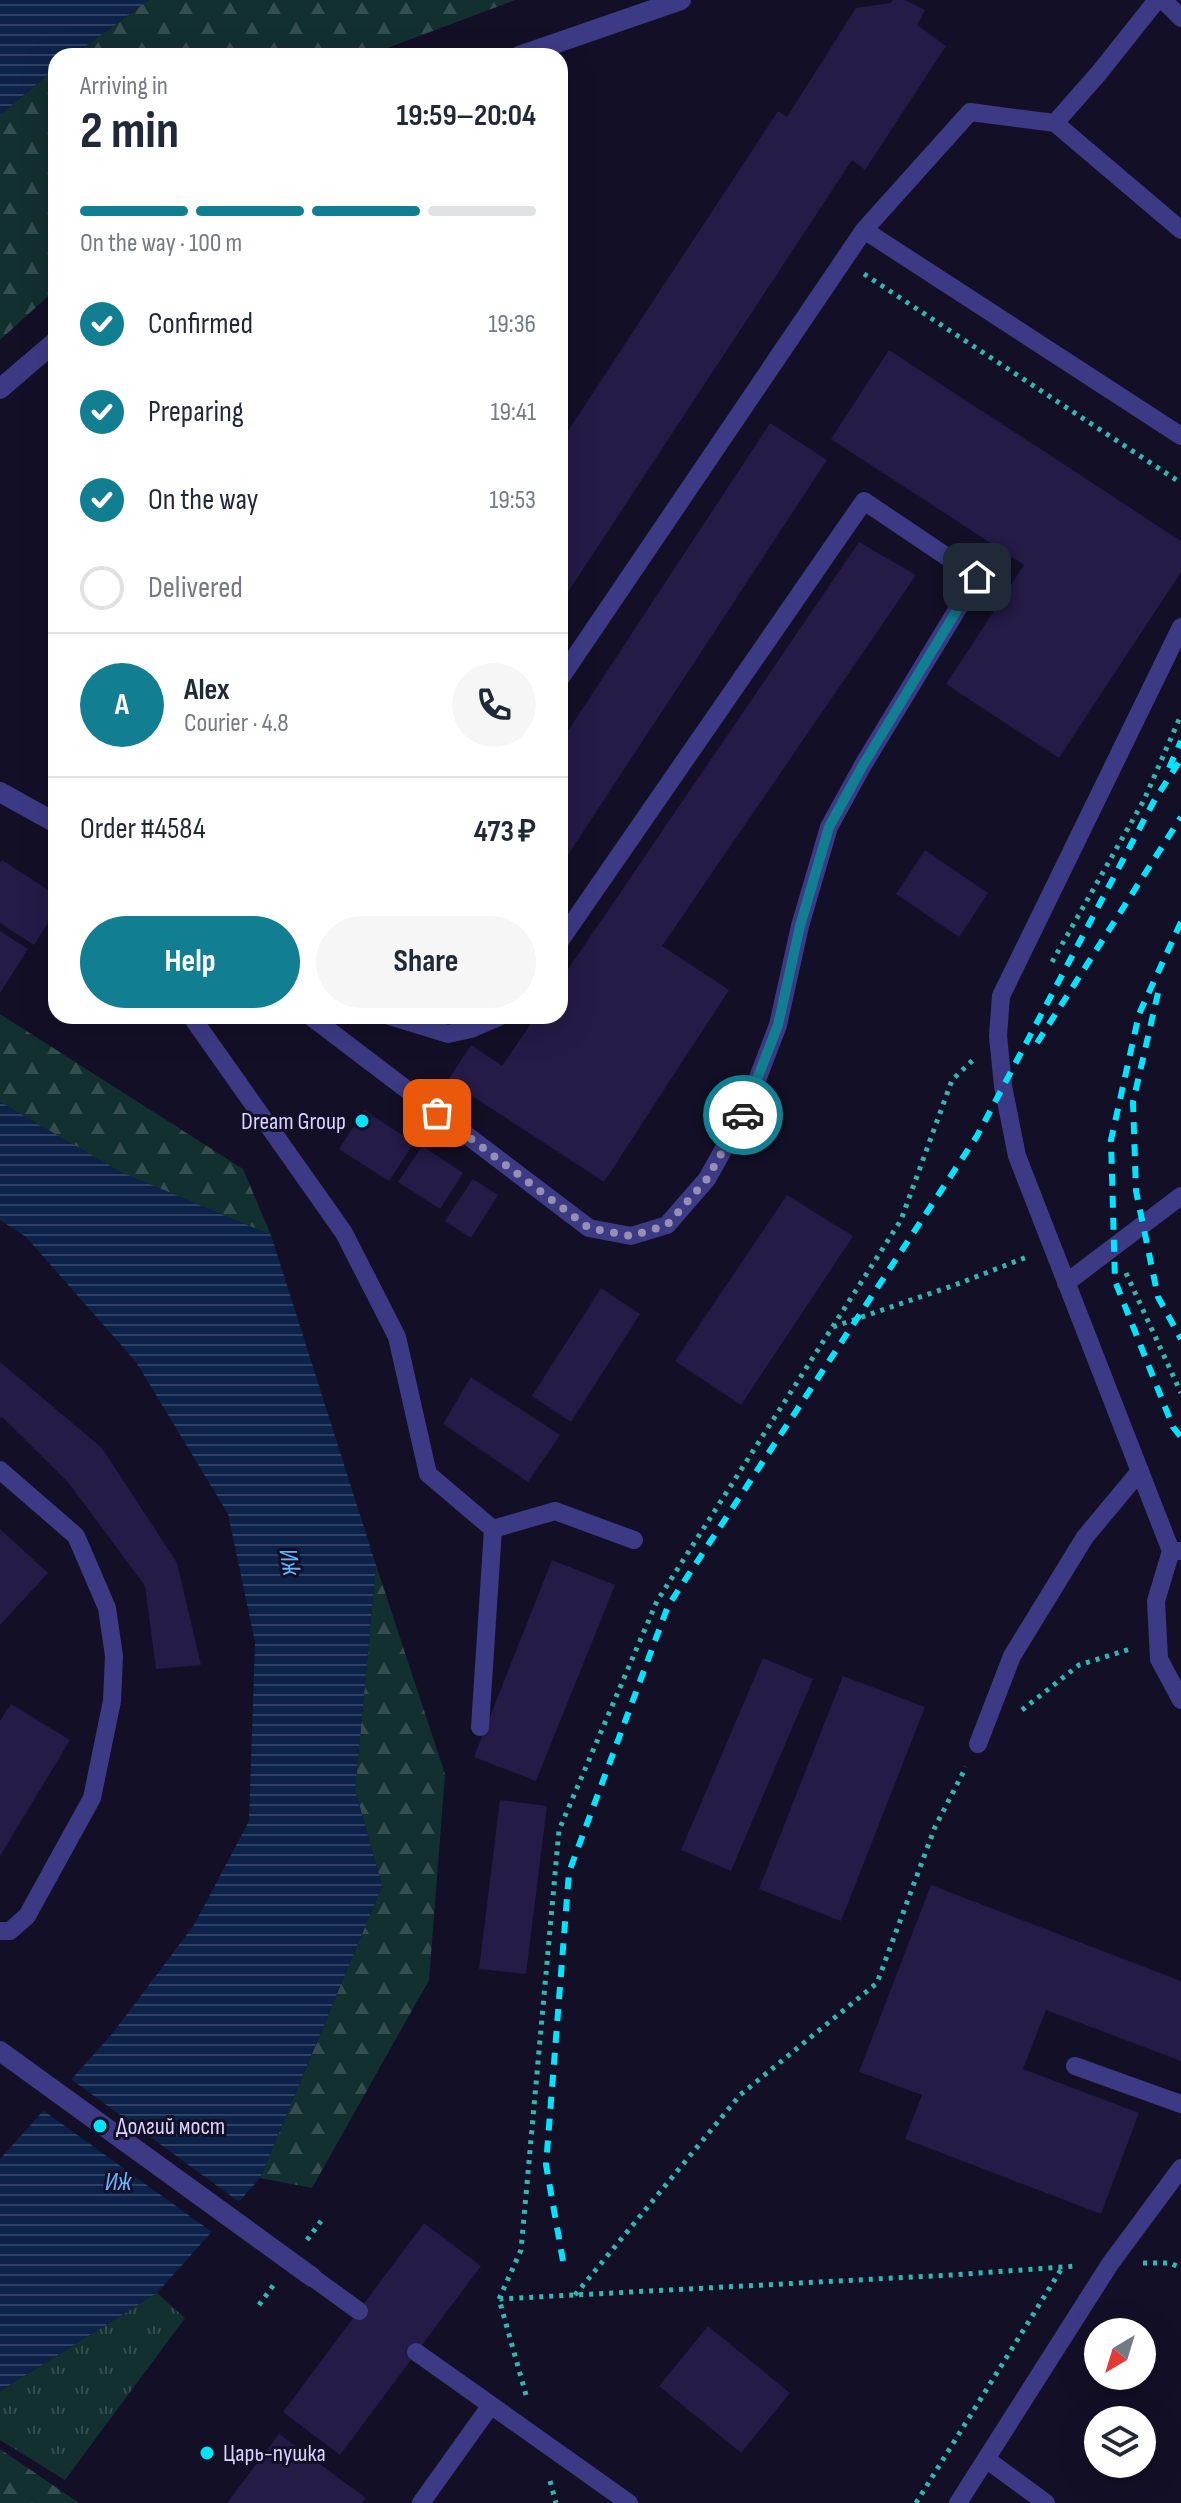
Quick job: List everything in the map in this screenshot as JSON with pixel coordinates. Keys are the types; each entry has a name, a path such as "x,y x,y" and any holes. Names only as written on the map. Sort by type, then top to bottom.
{"street":[{"path":"542,48 681,0"},
{"path":"0,389 48,348"},
{"path":"0,792 48,820"},
{"path":"0,2051 312,2277"}],"lane":[{"path":"1055,123 1157,0"},
{"path":"1163,0 1181,18"},
{"path":"568,667 864,230 970,112 1055,123 1181,230"},
{"path":"864,230 1181,436"},
{"path":"321,1024 589,1228 631,1236 667,1225 707,1179 746,1109 778,1025 800,926 829,827 977,577 864,501 568,929"},
{"path":"1181,627 1001,996 998,1036 1004,1093 1017,1156 1140,1471 1176,1551 1156,1601 1159,1659 1181,1700"},
{"path":"197,1024 351,1246 397,1337 428,1474 493,1529"},
{"path":"415,1024 448,1034 483,1024"},
{"path":"1066,1283 1181,1196"},
{"path":"0,1470 76,1536 107,1608 114,1656 112,1701 92,1798 27,1916 10,1931 0,1931"},
{"path":"978,1744 1012,1656 1085,1537 1140,1471"},
{"path":"493,1529 555,1511 634,1540"},
{"path":"480,1727 493,1529"},
{"path":"1075,2066 1181,2104"},
{"path":"958,2503 1110,2264 1181,2168"},
{"path":"312,2277 359,2311"},
{"path":"416,2352 629,2503"},
{"path":"421,2503 491,2405"},
{"path":"986,2459 1046,2503"}],"path":[{"path":"843,260 1181,483"},
{"path":"1050,966 1144,800 1181,715"},
{"path":"556,2503 499,2299 521,2250 559,1830 657,1601 901,1220 952,1080 998,1036"},
{"path":"832,1327 955,1285 1052,1246"},
{"path":"1114,1247 1181,1393"},
{"path":"575,2295 740,2095 877,1983 935,1827 978,1744 1079,1665 1158,1640"},
{"path":"301,2247 321,2221"},
{"path":"499,2299 1110,2264 1170,2263 1181,2268"},
{"path":"916,2503 1062,2267"},
{"path":"259,2305 277,2280"}],"green space":[{"path":"149,0 515,0 387,48 83,48"},
{"path":"48,75 48,296 0,340 0,115"},
{"path":"0,1014 243,1169 271,1235 120,1172 0,1102"},
{"path":"376,1565 445,1774 429,1980 312,2188 260,2178 382,1886 355,1790"},
{"path":"157,2293 185,2318 65,2480 0,2440 0,2391"},
{"path":"0,2449 79,2503 0,2503"}],"water":[{"path":"0,0 149,0 83,48 48,48 48,75 0,115"},
{"name":"Иж","path":"0,1102 121,1172 271,1235 376,1565 355,1790 382,1886 260,2178 157,2293 0,2391 0,2159 112,2034 194,1925 249,1821 255,1642 228,1514 136,1362 26,1237 0,1220"}],"pier":[{"path":"68,2077 242,2204 215,2234 40,2108"}],"building":[{"path":"905,0 925,10 917,25 946,46 865,170 852,160 568,592 568,431 778,111 787,117 856,8"},
{"path":"889,350 1181,541 1181,572 1059,758 946,684 1024,565 831,439"},
{"path":"770,423 827,460 568,855 568,731"},
{"path":"859,542 916,575 662,946 729,990 604,1182 448,1080 471,1045 502,1066 531,1024 568,1024 568,969"},
{"path":"925,850 988,893 959,937 896,894"},
{"path":"2,860 48,890 48,923 34,945 0,923"},
{"path":"0,931 28,949 0,993"},
{"path":"364,1110 414,1143 389,1181 339,1149"},
{"path":"422,1146 463,1173 440,1209 398,1182"},
{"path":"473,1179 498,1195 471,1238 445,1221"},
{"path":"787,1195 853,1236 741,1405 675,1361"},
{"path":"601,1288 640,1314 571,1422 532,1396"},
{"path":"0,1362 102,1448 177,1563 201,1665 156,1669 145,1586 68,1482 2,1417 0,1419"},
{"path":"471,1377 560,1435 528,1482 443,1424"},
{"path":"0,1529 48,1573 0,1625"},
{"path":"552,1560 615,1585 536,1781 474,1757"},
{"path":"763,1658 813,1679 731,1871 681,1850"},
{"path":"843,1676 925,1707 841,1921 759,1889"},
{"path":"11,1704 70,1740 0,1856 0,1721"},
{"path":"500,1800 547,1806 526,1974 479,1969"},
{"path":"931,1885 1181,1981 1181,2061 1046,2010 1023,2069 1139,2113 1101,2214 905,2139 922,2095 859,2072"},
{"path":"424,2223 481,2266 340,2455 283,2412"},
{"path":"708,2326 790,2393 741,2453 659,2386"},
{"path":"279,2434 366,2498 362,2503 227,2503"}],"railway":[{"path":"1169,768 1181,741"},
{"path":"563,2261 546,2165 569,1872 668,1606 977,1136 1154,801 1181,759"},
{"path":"1037,1043 1181,817"},
{"path":"1181,922 1139,1014 1111,1140 1115,1281 1173,1427 1181,1437"},
{"path":"1158,993 1133,1102 1136,1191 1158,1297 1181,1339"}],"way so far":[{"path":"437,1113 589,1228 631,1236 667,1225 707,1179 743,1115"}],"place":[{"name":"Dream Group","path":"362,1121"},
{"name":"Долгий мост","path":"100,2126"},
{"name":"Царь-пушка","path":"207,2453"}],"route":[{"path":"743,1115 778,1025 800,926 829,827 977,577"}]}
